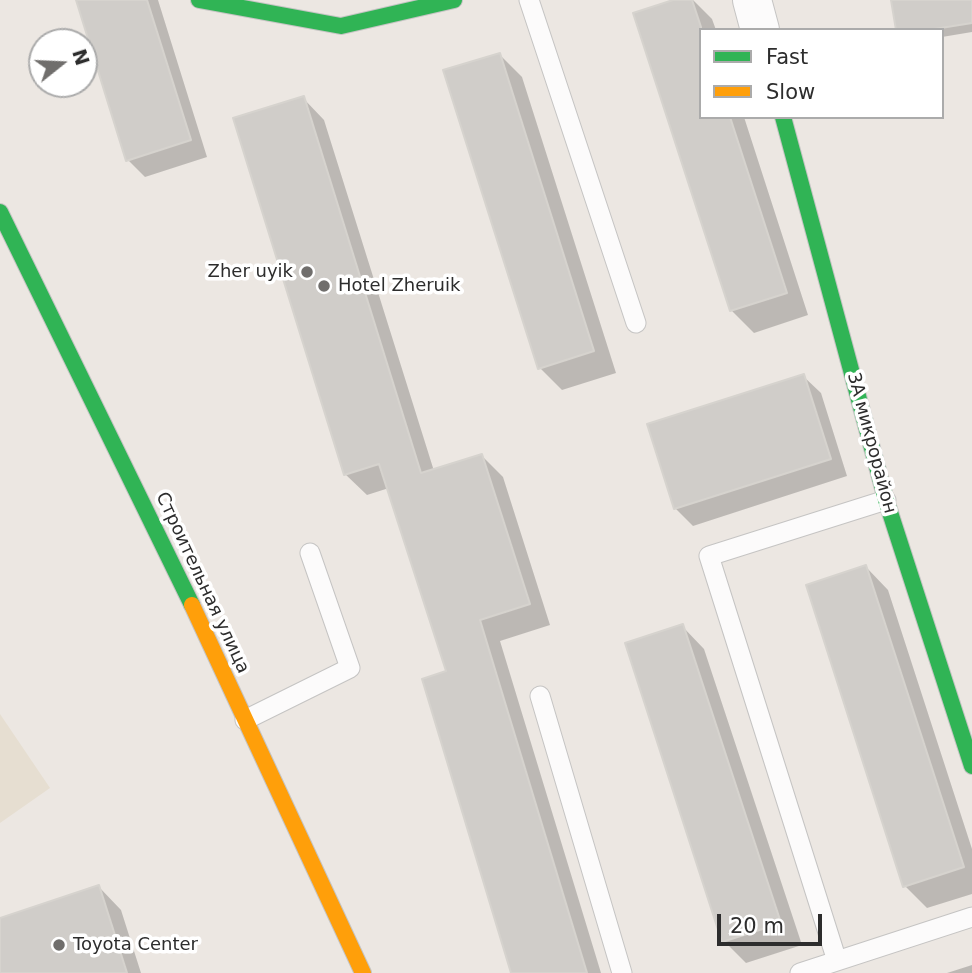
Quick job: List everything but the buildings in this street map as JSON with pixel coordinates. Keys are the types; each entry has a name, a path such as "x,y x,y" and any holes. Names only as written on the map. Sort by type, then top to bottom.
{"street":[{"path":"199,0 341,26 454,0"},
{"path":"752,0 759,28"},
{"name":"3А микрорайон","path":"784,119 886,500 972,766"},
{"name":"Строительная улица","path":"0,212 192,604 363,973"}],"lane":[{"path":"529,0 636,323"},
{"path":"837,961 709,556 886,500"},
{"path":"245,720 350,668 310,553"},
{"path":"540,696 622,973"},
{"path":"800,973 972,917"}],"shaded area":[{"path":"0,714 50,788 0,823"}],"traffic: fast":[{"path":"199,0 341,26 454,0"},
{"path":"784,119 886,500 972,766"},
{"path":"0,212 192,605"}],"traffic: slow":[{"path":"192,605 363,973"}],"place":[{"name":"Zher uyik","path":"307,272"},
{"name":"Hotel Zheruik","path":"324,286"},
{"name":"Toyota Center","path":"59,945"}]}
